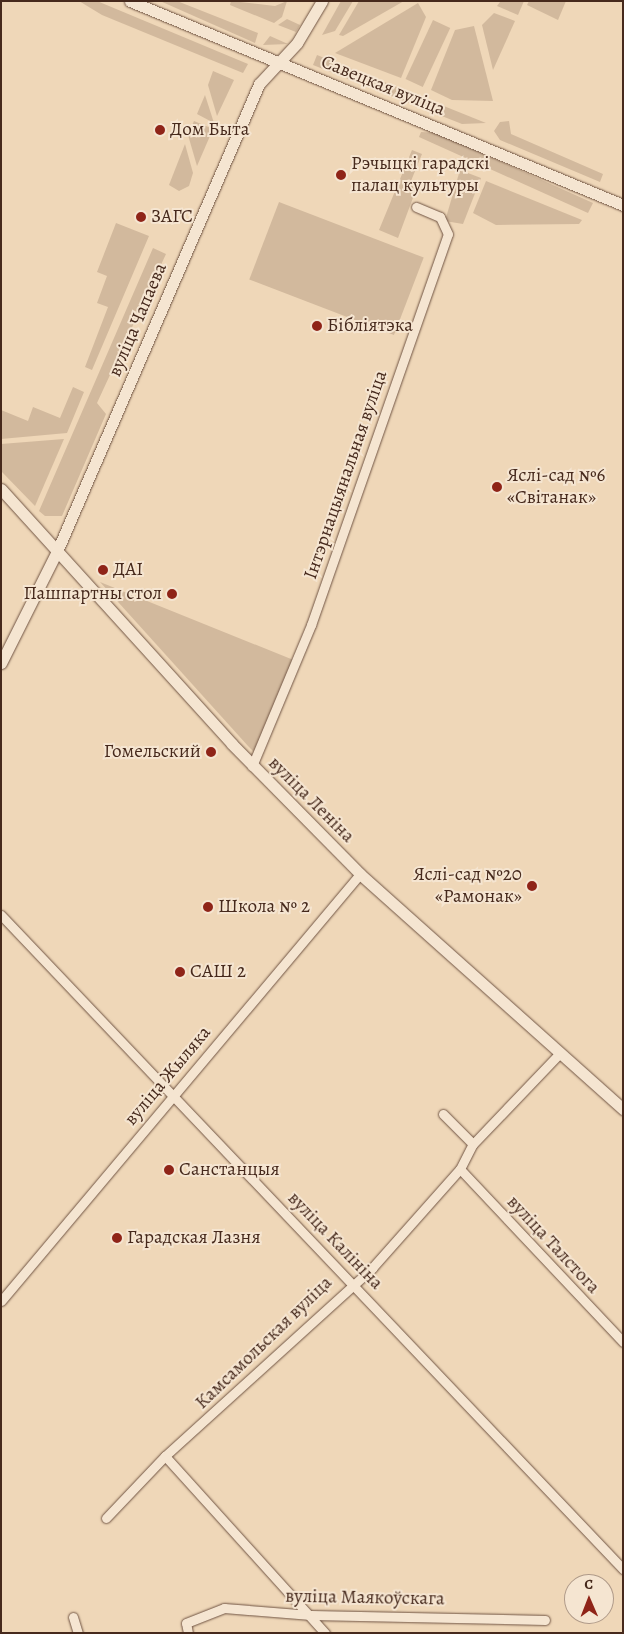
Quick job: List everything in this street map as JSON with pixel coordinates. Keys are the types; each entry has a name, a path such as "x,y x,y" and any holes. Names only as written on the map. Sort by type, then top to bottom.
{"street":[{"name":"Савецкая вуліца","path":"130,1 623,205"},
{"name":"вуліца Чапаева","path":"1,663 58,549 259,84 279,62 322,1"},
{"name":"Інтэрнацыянальная вуліца","path":"252,766 311,625 448,234 440,217 416,207"},
{"name":"вуліца Леніна","path":"1,489 58,549 252,766 360,874 559,1054 623,1109"},
{"name":"вуліца Жыляка","path":"1,1301 173,1094 360,874"},
{"name":"вуліца Калініна","path":"1,916 173,1094 623,1569"},
{"name":"Камсамольская вуліца","path":"106,1518 165,1456 233,1398 352,1282 372,1268 460,1169 473,1144 559,1054"},
{"path":"443,1114 473,1144"},
{"name":"вуліца Талстога","path":"460,1169 623,1342"},
{"path":"165,1456 311,1615 325,1633"},
{"name":"вуліца Маякоўскага","path":"188,1633 186,1623 224,1608 311,1615 545,1620"},
{"path":"73,1617 78,1633"}],"shaded area":[{"path":"79,1 97,1 248,64 243,73 102,15"},
{"path":"160,1 177,1 258,33 255,43"},
{"path":"231,1 275,6 287,1 282,17 274,23 230,5"},
{"path":"341,1 353,1 335,31 322,35"},
{"path":"359,1 404,1 343,36 339,35"},
{"path":"524,1 518,15 497,6 500,2"},
{"path":"529,1 566,1 558,20 527,5"},
{"path":"418,3 426,17 401,78 335,53"},
{"path":"494,13 515,21 493,70 482,25"},
{"path":"287,19 300,25 296,32 278,25"},
{"path":"433,20 450,28 423,87 406,79"},
{"path":"474,26 493,101 452,100 431,90 455,30"},
{"path":"270,36 288,44 263,45"},
{"path":"317,55 486,123 462,124 313,65"},
{"path":"213,71 234,80 217,116 208,85"},
{"path":"205,95 214,123 197,114"},
{"path":"194,121 213,129 197,166 188,135"},
{"path":"509,121 511,134 603,174 600,182 500,140 494,131 500,122"},
{"path":"421,132 437,133 593,203 588,213 419,137"},
{"path":"185,144 193,173 189,186 179,191 169,185"},
{"path":"412,150 422,154 411,181 417,187 398,238 379,230"},
{"path":"460,170 481,178 463,224 445,221"},
{"path":"486,181 582,220 579,224 496,225 473,213"},
{"path":"279,202 424,258 394,335 249,279"},
{"path":"116,223 149,236 92,370 85,367 108,307 97,303 107,276 97,272"},
{"path":"153,248 166,254 97,403 106,414 62,516 45,516 39,511"},
{"path":"73,387 84,392 67,433 1,439 1,410 28,421 33,407 60,418"},
{"path":"64,439 35,506 1,471 1,444"},
{"path":"100,582 296,661 257,755 248,746"}],"place":[{"name":"Дом Быта","path":"160,130"},
{"name":"Рэчыцкі гарадскі палац культуры","path":"341,175"},
{"name":"ЗАГС","path":"141,217"},
{"name":"Бібліятэка","path":"317,326"},
{"name":"Яслі-сад №6 «Світанак»","path":"497,487"},
{"name":"ДАІ","path":"103,570"},
{"name":"Пашпартны стол","path":"172,594"},
{"name":"Гомельский","path":"211,752"},
{"name":"Яслі-сад №20 «Рамонак»","path":"532,886"},
{"name":"Школа № 2","path":"208,907"},
{"name":"САШ 2","path":"180,972"},
{"name":"Санстанцыя","path":"169,1170"},
{"name":"Гарадская Лазня","path":"117,1238"}]}
